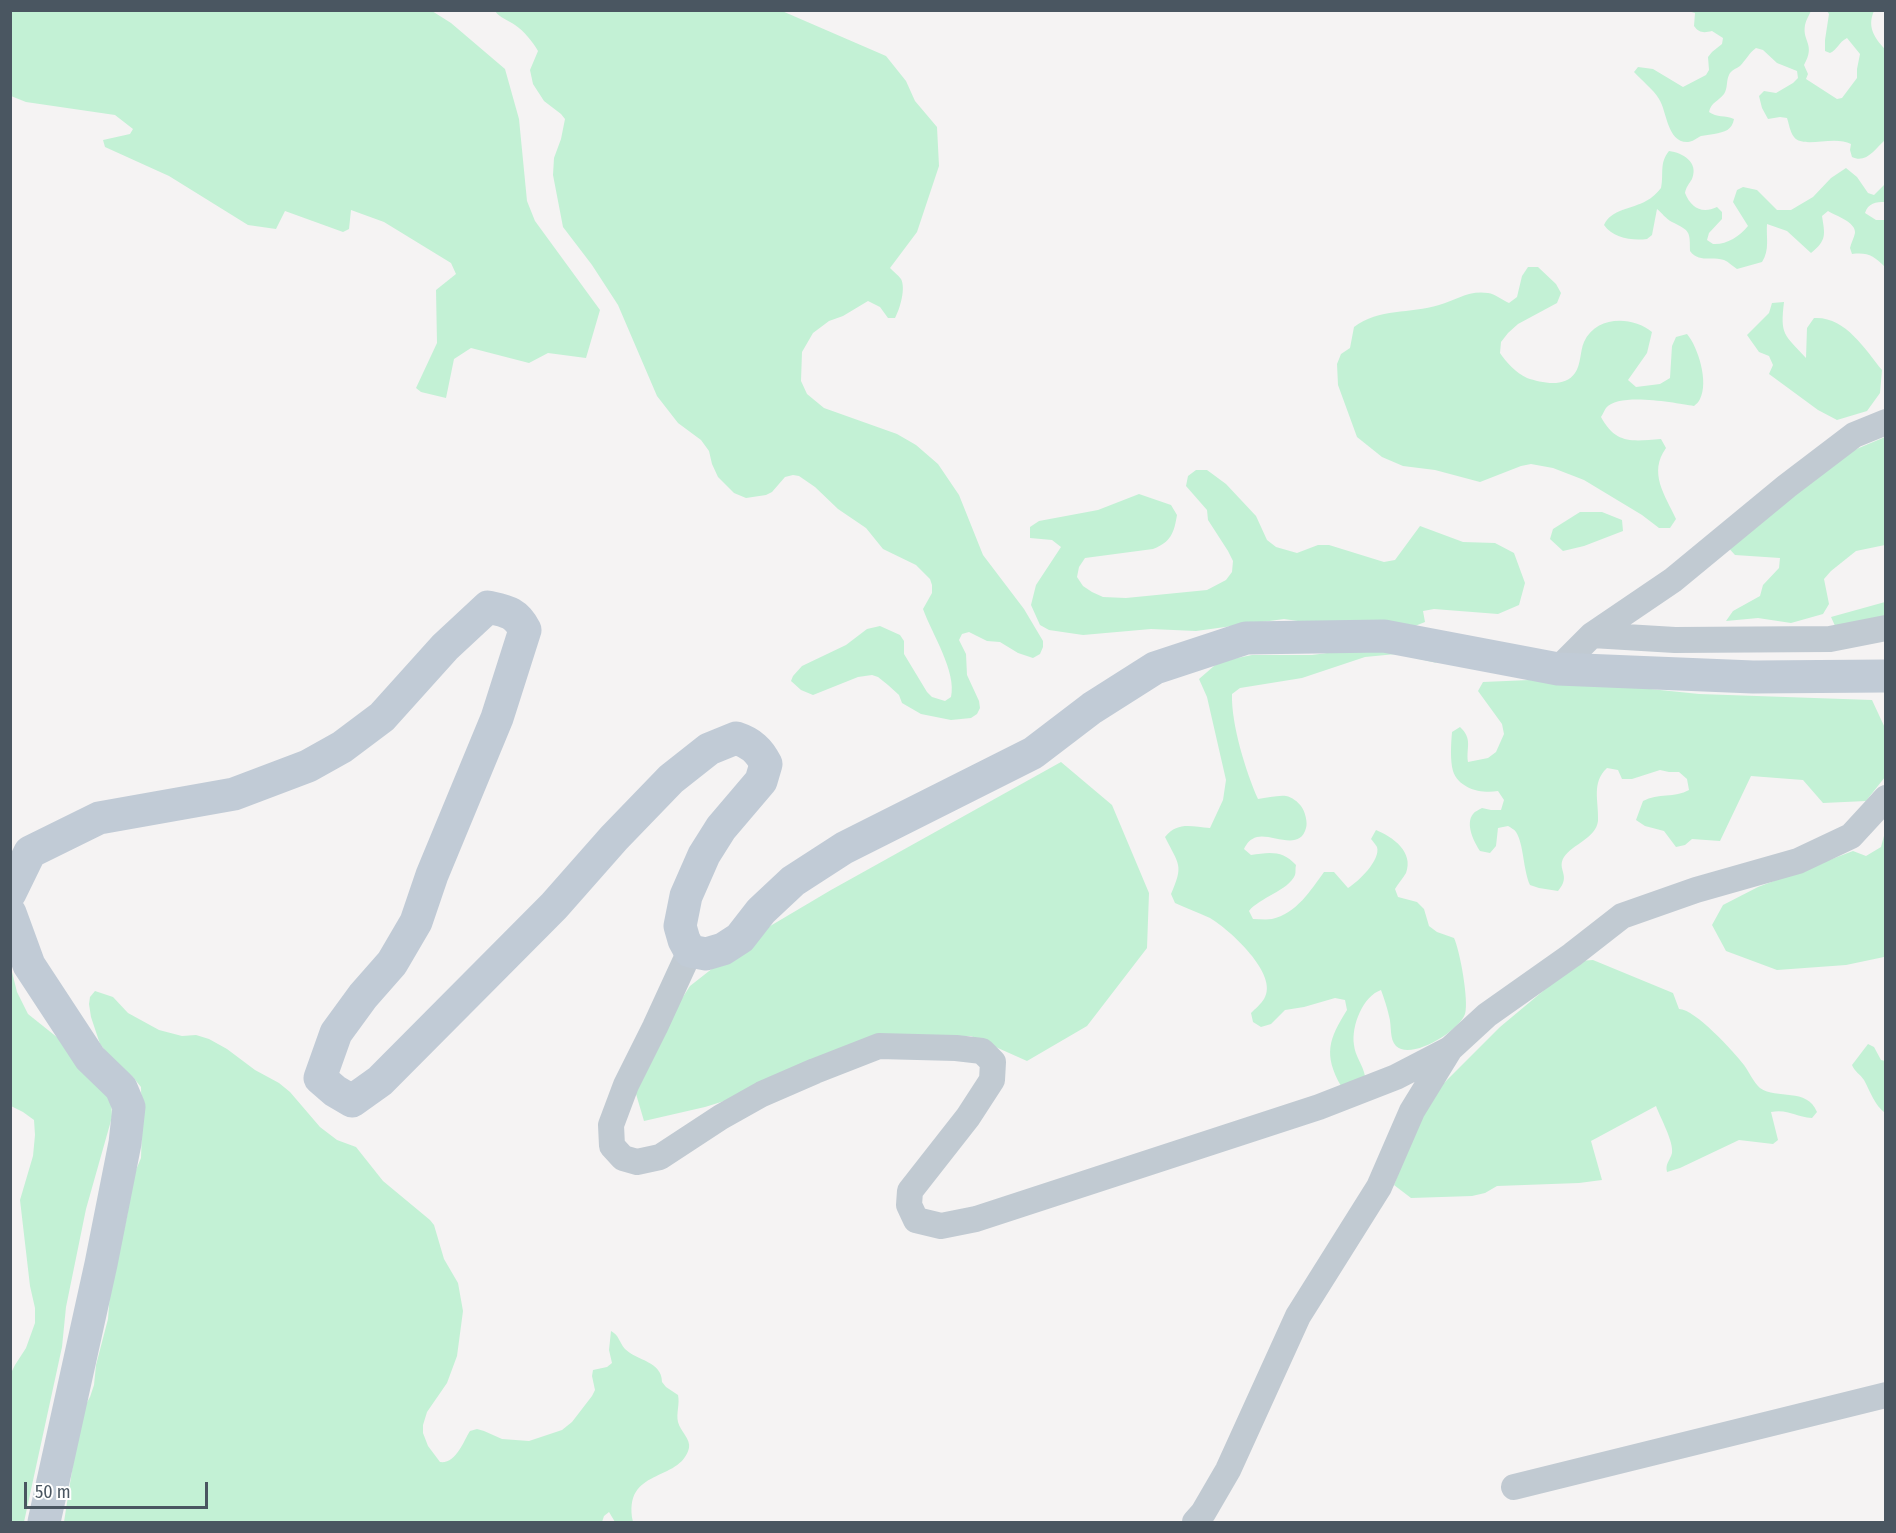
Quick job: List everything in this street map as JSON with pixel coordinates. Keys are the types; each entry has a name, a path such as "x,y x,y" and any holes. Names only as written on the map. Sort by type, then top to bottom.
{"street":[{"path":"1558,669 1592,635 1672,580 1787,486 1854,435 1886,422"},
{"path":"10,893 30,852 99,818 234,794 308,766 342,747 382,717 444,647 488,607 507,611 520,619 525,630 497,718 432,876 416,922 392,963 363,996 336,1033 320,1078 335,1091 352,1101 380,1081 554,906 614,838 671,779 709,749 736,738 746,741 759,751 766,764 761,781 721,828 704,855 686,896 680,926 690,951 626,1085 611,1125 612,1146 623,1158 637,1162 660,1157 762,1094 879,1046 982,1051 993,1062 992,1080 968,1118 910,1191 909,1205 916,1220 941,1226 976,1219 1318,1107 1396,1077 1450,1049 1486,1016 1572,955 1622,916 1696,890 1798,861 1851,836 1886,798"},
{"path":"1592,635 1675,640 1830,639 1886,628"},
{"path":"690,951 706,954 723,949 740,938 761,911 793,881 844,848 1033,753 1092,708 1155,668 1246,638 1384,636 1558,669 1753,677 1886,676"},
{"path":"10,913 29,965 90,1058 121,1088 129,1107 125,1143 101,1264 44,1522"},
{"path":"1195,1522 1203,1513 1228,1470 1298,1317 1378,1187 1412,1111 1450,1049"},
{"path":"1514,1487 1886,1395"}],"green space":[{"path":"10,11 432,11 451,23 505,69 519,119 527,201 535,221 600,310 586,358 548,353 529,363 471,348 454,359 446,398 421,392 416,388 437,343 436,290 456,274 451,263 384,222 351,210 349,229 343,232 285,211 276,229 248,225 169,176 105,147 103,140 130,134 133,129 115,115 26,102 11,96"},
{"path":"495,11 782,11 886,56 906,81 915,101 937,127 939,166 917,232 890,268 902,283 903,293 899,309 895,318 888,318 880,307 868,301 843,316 829,321 813,333 802,352 801,381 807,394 824,408 897,434 916,445 938,464 959,495 983,555 1024,609 1043,641 1040,654 1033,658 1018,653 1000,642 987,641 969,632 962,634 959,640 966,654 967,675 979,701 980,708 977,714 971,718 951,720 921,714 902,703 899,695 878,677 872,675 858,677 813,695 801,690 791,681 802,666 846,645 867,629 880,626 900,635 904,641 904,654 932,697 945,701 951,697 952,687 947,665 923,609 932,593 930,579 916,565 883,549 866,528 838,509 815,487 799,476 785,477 772,492 766,495 746,498 734,493 718,477 709,451 701,440 678,423 657,396 618,305 592,265 563,227 553,175 554,158 565,119 544,101 533,84 530,70 538,51 522,30"},
{"path":"1688,11 1811,11 1805,25 1809,48 1804,65 1808,74 1806,79 1837,99 1842,98 1857,78 1860,54 1847,38 1832,52 1825,51 1829,14 1827,11 1874,11 1871,22 1873,32 1885,49 1885,140 1866,157 1857,159 1852,157 1851,144 1836,141 1804,142 1794,137 1787,118 1768,119 1759,96 1764,91 1776,93 1793,83 1798,78 1797,71 1777,63 1763,50 1756,48 1740,66 1730,73 1724,94 1713,104 1709,112 1734,119 1730,128 1701,136 1690,142 1681,141 1672,132 1657,95 1634,72 1638,67 1653,69 1683,87 1706,75 1709,70 1708,57 1722,44 1723,38 1712,31 1698,30 1694,26 1695,13"},
{"path":"1669,151 1684,156 1691,163 1694,173 1685,193 1690,202 1702,210 1717,207 1722,212 1722,219 1709,233 1707,240 1713,244 1732,240 1748,226 1733,202 1737,190 1743,187 1757,190 1777,210 1791,210 1813,197 1831,178 1846,168 1857,177 1868,193 1874,195 1885,184 1885,202 1873,204 1865,213 1876,220 1885,220 1885,267 1870,256 1852,254 1850,248 1855,233 1854,229 1849,223 1828,211 1822,216 1824,237 1811,253 1787,231 1767,224 1767,248 1762,262 1737,269 1724,260 1701,258 1694,255 1690,251 1688,232 1657,209 1652,235 1647,239 1629,239 1612,233 1604,225 1607,220 1622,210 1648,200 1661,188 1663,164"},
{"path":"1528,267 1538,267 1556,284 1561,293 1557,303 1518,324 1501,342 1502,356 1508,364 1527,378 1553,383 1571,378 1577,370 1584,342 1590,333 1606,323 1625,321 1635,323 1652,332 1647,353 1628,380 1636,387 1660,384 1670,378 1672,346 1676,337 1687,334 1691,340 1703,374 1702,392 1694,406 1648,400 1623,401 1613,403 1606,408 1601,417 1619,437 1634,440 1661,439 1666,448 1658,466 1658,475 1663,493 1676,519 1670,528 1659,528 1584,480 1553,468 1531,464 1480,482 1435,470 1403,466 1382,457 1357,437 1338,385 1337,364 1341,354 1350,348 1354,327 1384,314 1428,308 1481,292 1509,303 1517,297 1522,276"},
{"path":"1784,302 1783,328 1788,338 1806,358 1807,328 1814,318 1825,319 1835,322 1853,335 1882,370 1880,393 1867,411 1837,420 1818,410 1769,374 1773,365 1769,356 1759,352 1747,335 1769,313 1772,303"},
{"path":"1885,437 1885,545 1856,551 1831,571 1824,579 1829,604 1823,614 1791,623 1758,618 1726,621 1733,611 1760,596 1763,585 1779,568 1780,558 1735,555 1725,544 1840,456"},
{"path":"1196,470 1207,470 1226,484 1256,516 1267,540 1276,547 1297,553 1318,545 1329,545 1384,562 1395,560 1420,526 1463,542 1495,543 1514,553 1525,583 1519,605 1498,614 1434,609 1423,611 1425,622 1415,626 1339,627 1284,619 1196,631 1151,629 1083,635 1049,630 1040,625 1031,605 1036,585 1061,547 1052,540 1030,538 1030,527 1039,521 1098,510 1139,494 1171,505 1177,515 1171,536 1153,549 1085,558 1079,567 1077,577 1083,586 1103,597 1126,598 1207,590 1226,580 1232,572 1233,561 1208,520 1207,510 1186,486 1188,476"},
{"path":"1580,512 1602,512 1622,520 1623,531 1584,546 1563,551 1550,539 1553,529"},
{"path":"1885,602 1885,618 1836,628 1831,617"},
{"path":"1372,647 1427,657 1437,663 1396,654 1365,657 1302,678 1240,688 1232,694 1240,748 1258,799 1290,797 1301,806 1306,820 1306,828 1298,839 1284,840 1263,836 1251,840 1245,847 1244,849 1251,855 1281,854 1296,865 1295,875 1287,885 1249,911 1253,919 1272,919 1296,907 1324,872 1334,872 1348,888 1363,876 1376,858 1377,847 1371,839 1376,830 1395,841 1405,852 1407,858 1406,873 1395,889 1398,897 1417,902 1424,909 1429,926 1437,932 1454,938 1459,954 1466,998 1465,1014 1461,1021 1434,1042 1412,1050 1403,1050 1392,1040 1389,1016 1381,990 1375,993 1364,1005 1354,1029 1355,1049 1365,1076 1341,1086 1332,1065 1330,1047 1332,1038 1347,1010 1345,1000 1335,998 1285,1010 1271,1024 1261,1027 1253,1022 1251,1013 1263,1001 1267,989 1265,978 1250,954 1229,932 1210,918 1175,903 1171,894 1179,871 1174,854 1165,837 1180,827 1210,828 1223,800 1226,780 1207,697 1199,679 1223,661 1252,655 1312,655"},
{"path":"1553,679 1699,694 1872,700 1885,728 1885,777 1866,801 1823,803 1803,780 1751,776 1720,841 1692,839 1685,845 1676,847 1664,831 1645,826 1636,820 1643,801 1689,790 1687,779 1679,772 1660,770 1632,779 1622,779 1618,770 1607,768 1597,786 1598,821 1596,827 1564,857 1562,866 1564,881 1558,891 1539,888 1530,885 1521,844 1516,832 1508,826 1498,828 1496,846 1490,853 1480,851 1470,828 1471,818 1476,811 1482,808 1501,810 1504,800 1498,791 1485,792 1472,789 1456,777 1451,762 1452,732 1460,727 1464,731 1468,739 1468,762 1488,758 1496,752 1504,734 1502,724 1478,691 1483,682"},
{"path":"1061,762 1112,805 1149,893 1147,948 1087,1026 1027,1061 971,1036 886,1036 776,1085 705,1107 644,1121 631,1077 690,986 755,935"},
{"path":"1885,832 1885,959 1884,957 1846,965 1777,970 1726,951 1712,925 1723,905 1758,887 1853,851 1866,856 1881,847"},
{"path":"1593,960 1673,993 1679,1009 1694,1016 1714,1032 1744,1065 1760,1088 1806,1099 1817,1112 1812,1118 1771,1112 1778,1140 1773,1144 1739,1140 1667,1172 1672,1148 1656,1106 1591,1141 1602,1180 1497,1186 1485,1193 1472,1196 1411,1198 1394,1185 1426,1101 1500,1027 1579,961"},
{"path":"10,964 17,992 28,1014 63,1042 111,1098 112,1117 86,1209 66,1307 62,1347 24,1522 11,1522 10,1375 26,1348 35,1323 35,1308 30,1286 20,1200 33,1156 35,1135 34,1120 11,1106"},
{"path":"95,991 113,997 128,1013 159,1030 182,1036 196,1035 209,1039 279,1083 290,1092 320,1127 337,1140 356,1147 383,1181 434,1225 444,1259 458,1283 463,1311 457,1356 447,1383 427,1412 423,1425 423,1433 428,1446 440,1462 446,1462 455,1456 470,1431 477,1429 502,1439 529,1441 562,1430 572,1422 592,1396 595,1390 593,1370 607,1367 612,1363 609,1350 611,1331 625,1349 653,1365 661,1375 666,1387 678,1395 678,1422 688,1441 689,1448 684,1459 675,1467 644,1484 636,1492 632,1504 633,1522 615,1522 609,1512 604,1516 602,1522 64,1522 81,1413 94,1385 133,1177 141,1158 141,1087 132,1076 116,1064 100,1044 89,1004 90,997"},
{"path":"1868,1044 1874,1047 1881,1060 1885,1061 1885,1113 1875,1102 1864,1080 1852,1065"}]}
